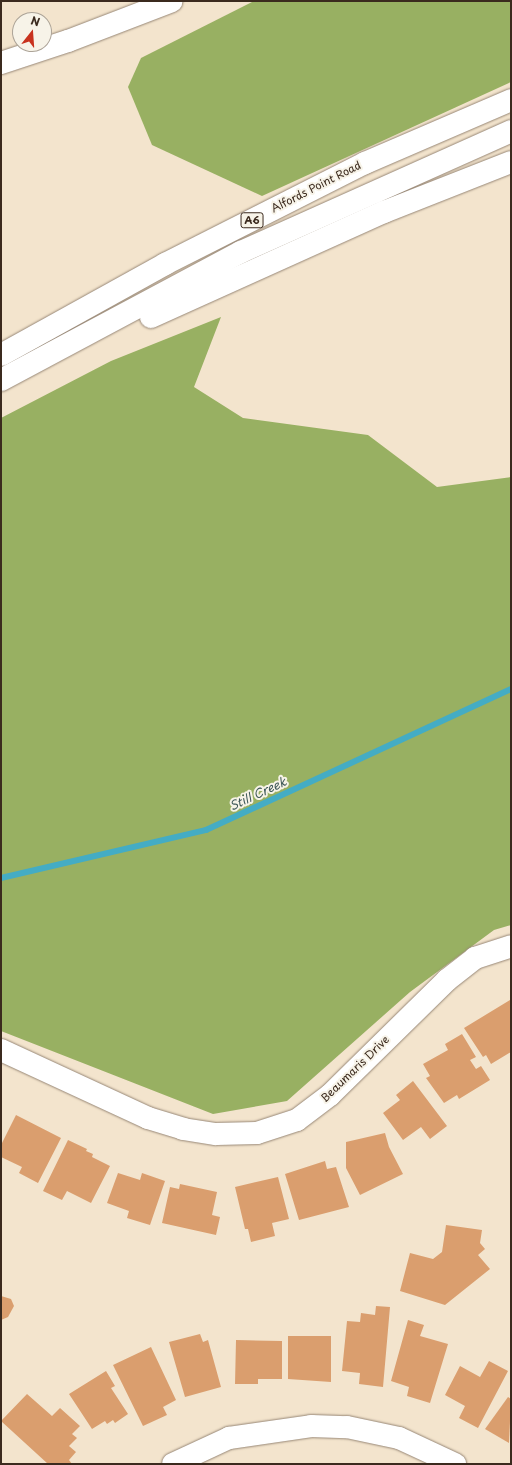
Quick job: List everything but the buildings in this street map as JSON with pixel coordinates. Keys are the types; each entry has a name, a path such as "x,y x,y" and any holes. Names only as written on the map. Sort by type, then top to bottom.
{"main road":[{"path":"1,63 68,41 172,1"},
{"name":"Alfords Point Road","path":"1,355 165,264 365,163 511,100"},
{"name":"A6","path":"1,380 81,340 241,252 511,131"},
{"name":"A6","path":"81,340 129,328 384,212 511,162"},
{"name":"Beaumaris Drive","path":"1,1050 148,1118 182,1129 216,1134 257,1133 297,1120 330,1095 447,980 475,958 511,946"},
{"path":"173,1464 229,1438 311,1426 347,1427 399,1438 454,1464"}],"green space":[{"path":"254,1 511,1 511,82 262,196 152,145 128,87 141,58"},
{"path":"221,317 194,387 243,418 368,435 437,487 511,477 511,925 494,930 410,992 287,1101 213,1114 1,1031 1,418 111,361"}],"waterway":[{"name":"Still Creek","path":"1,878 206,830 511,689"}]}
